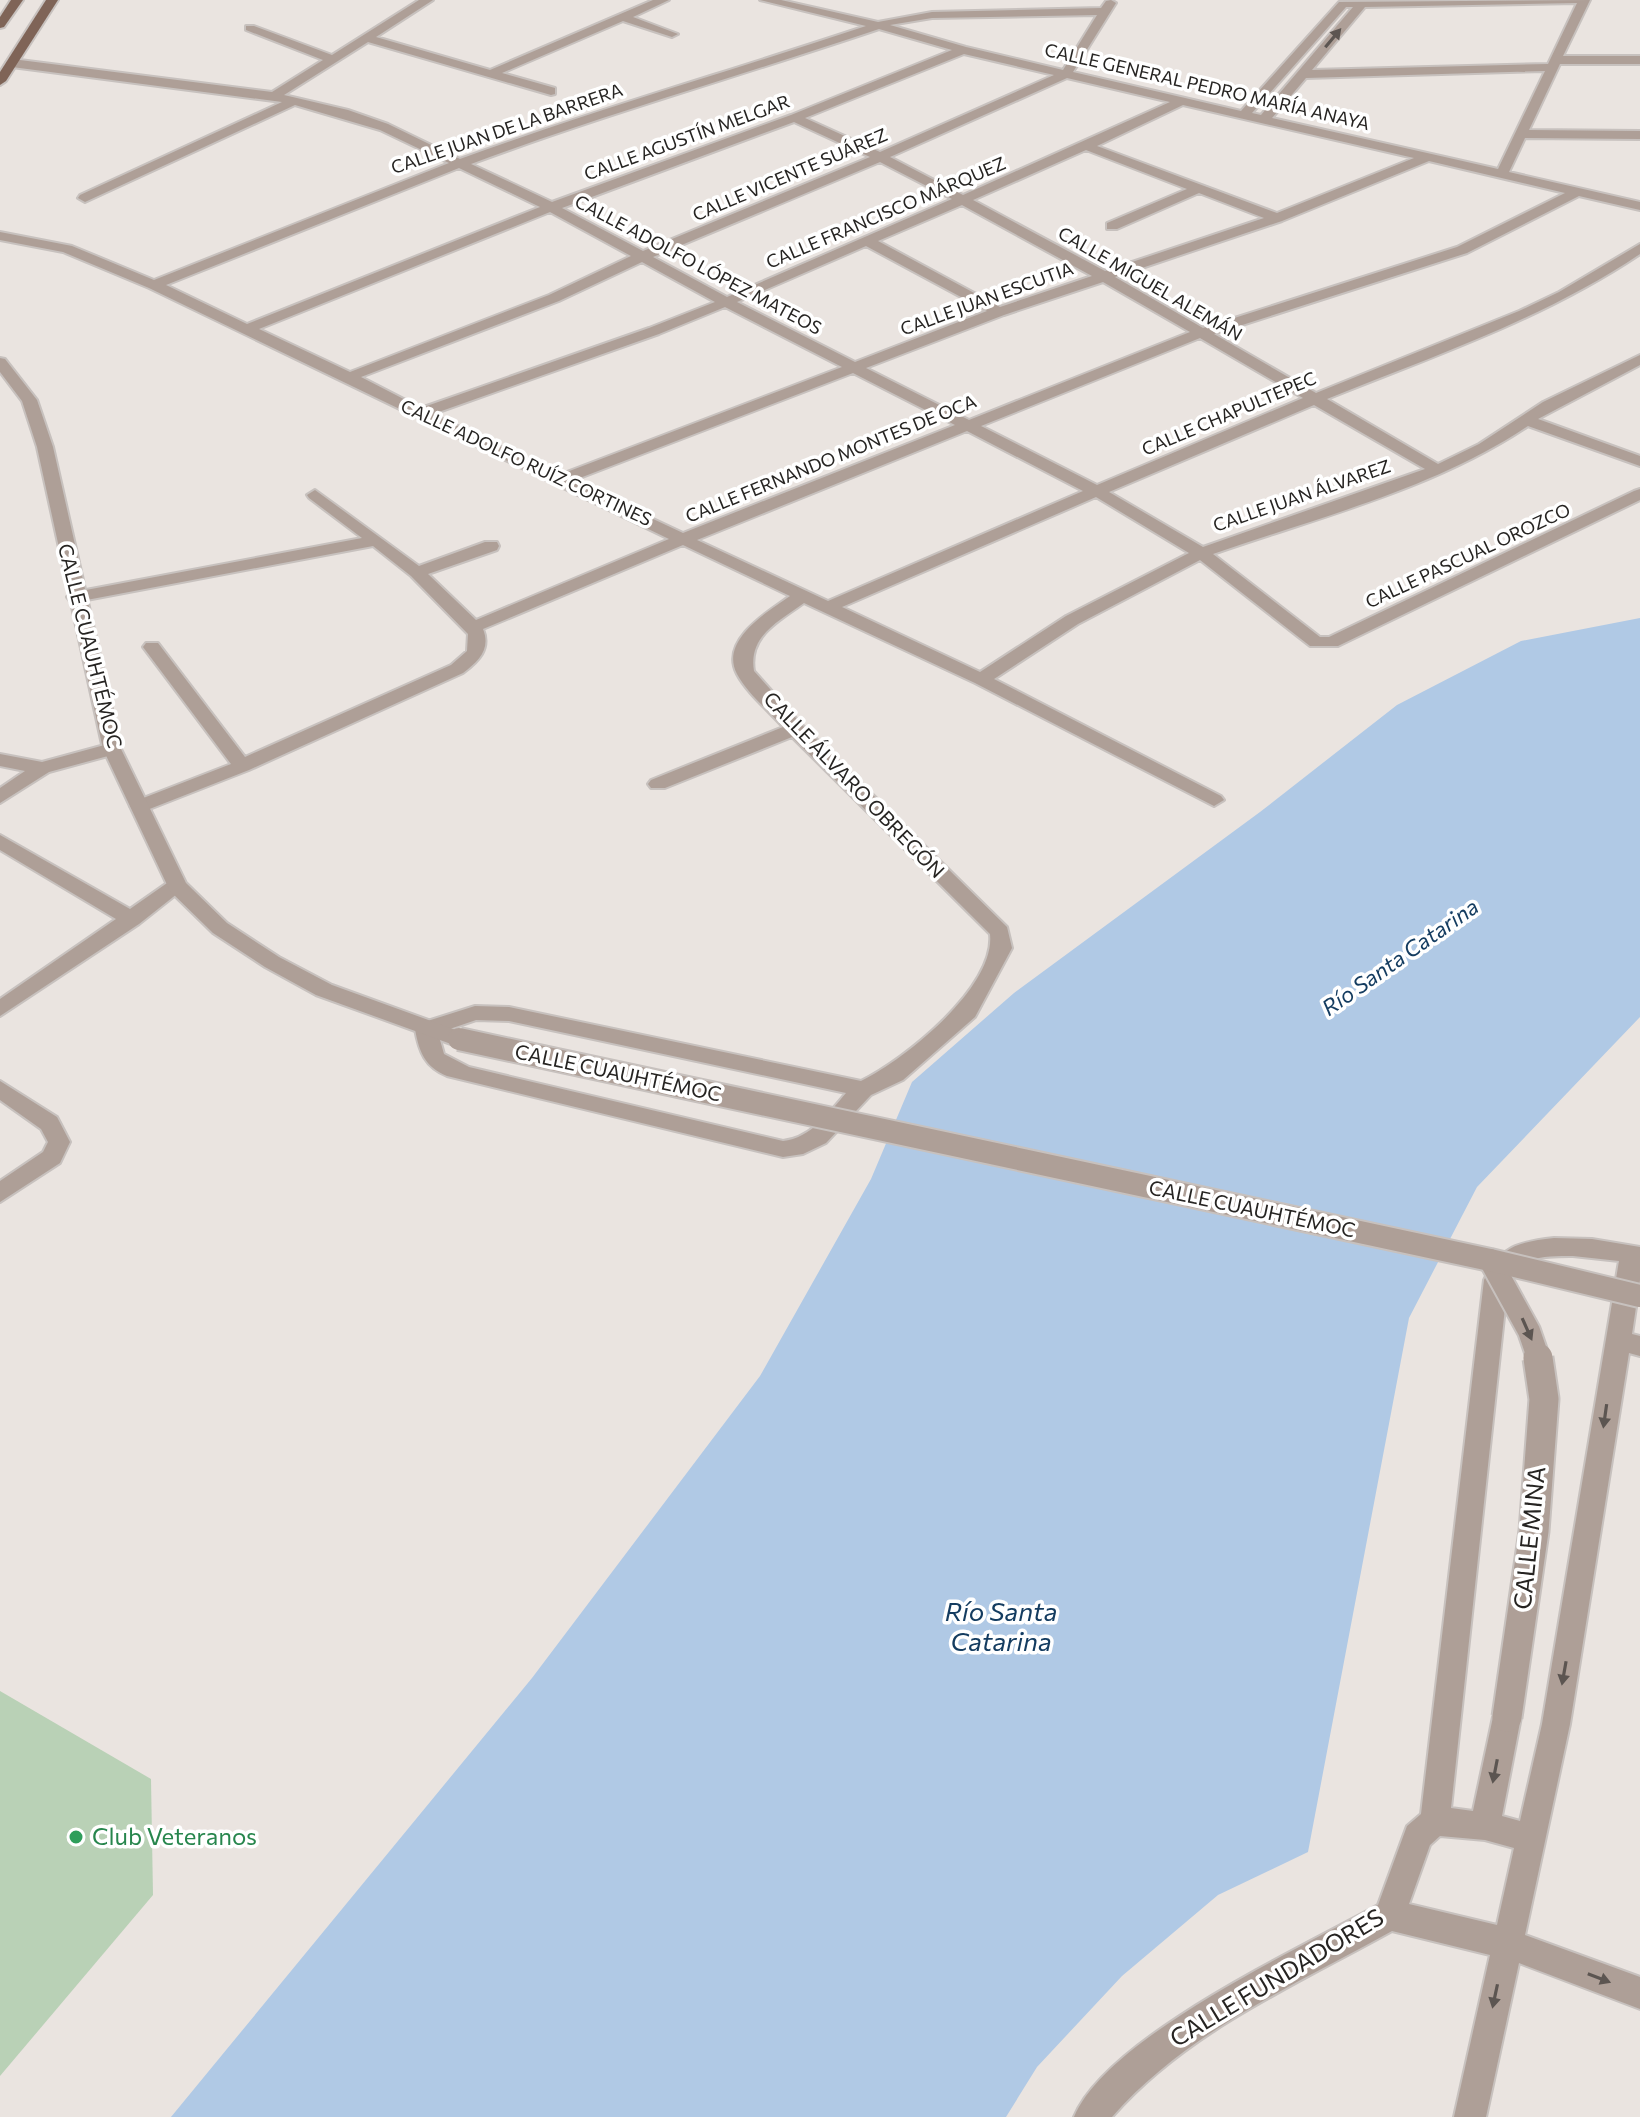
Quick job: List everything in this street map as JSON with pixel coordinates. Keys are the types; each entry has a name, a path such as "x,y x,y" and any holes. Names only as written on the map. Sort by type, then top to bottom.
{"main road":[{"path":"0,25 17,0"},
{"path":"0,81 52,0"}],"street":[{"path":"274,96 427,0"},
{"path":"490,74 663,0"},
{"name":"CALLE GENERAL PEDRO MARÍA ANAYA","path":"766,0 878,25 963,50 1640,206"},
{"path":"929,0 932,15"},
{"path":"1066,74 1112,0"},
{"path":"1245,114 1345,2 1581,0 1555,64 1502,174"},
{"path":"1265,118 1364,2"},
{"path":"878,25 932,15 1104,11"},
{"path":"622,17 672,34"},
{"name":"CALLE JUAN DE LA BARRERA","path":"154,285 268,237 567,124 720,79 878,25"},
{"path":"250,28 332,59"},
{"path":"368,38 551,91"},
{"name":"CALLE AGUSTÍN MELGAR","path":"244,330 551,207 795,118 963,50"},
{"path":"1303,74 1640,60"},
{"name":"CALLE ADOLFO LÓPEZ MATEOS","path":"12,63 274,96 384,127 551,207 726,302 1098,492 1201,553 1311,640"},
{"name":"CALLE VICENTE SUÁREZ","path":"349,377 554,298 643,256 880,157 1066,74"},
{"path":"85,198 295,100"},
{"name":"CALLE FRANCISCO MÁRQUEZ","path":"418,414 654,331 726,302 1086,146 1183,100"},
{"name":"CALLE MIGUEL ALEMÁN","path":"795,118 963,199 1103,276 1198,334 1316,398 1438,470"},
{"path":"1522,134 1640,135"},
{"path":"1086,146 1277,218"},
{"name":"CALLE JUAN ESCUTIA","path":"560,480 999,312 1277,218 1428,157"},
{"path":"1112,226 1197,189"},
{"name":"CALLE FERNANDO MONTES DE OCA","path":"473,627 686,538 1198,334 1462,250 1577,192"},
{"name":"CALLE ADOLFO RUÍZ CORTINES","path":"0,236 67,249 154,285 349,377 418,414 981,679 1214,800"},
{"path":"865,240 999,312"},
{"name":"CALLE CHAPULTEPEC","path":"828,607 1316,398 1525,316 1572,293 1640,248"},
{"name":"CALLE JUAN ÁLVAREZ","path":"981,679 1072,620 1201,553 1438,470 1485,447 1548,405 1640,359"},
{"name":"CALLE CUAUHTÉMOC","path":"0,362 29,400 45,447 112,749 177,886 220,928 272,962 324,990 459,1039 1490,1260 1640,1296"},
{"path":"1527,420 1640,461"},
{"name":"CALLE PASCUAL OROZCO","path":"1311,640 1332,642 1521,554 1640,494"},
{"path":"140,806 242,766 457,669 475,655 479,637 473,627 417,572 315,495"},
{"path":"76,597 375,541"},
{"path":"417,572 491,546"},
{"name":"CALLE ÁLVARO OBREGÓN","path":"802,596 752,635 743,651 745,672 795,729 1002,936 1002,948 967,1012 895,1074 863,1089"},
{"path":"152,647 242,766"},
{"path":"658,784 795,729"},
{"path":"0,797 42,768 112,749"},
{"path":"0,760 42,768"},
{"path":"0,841 132,919"},
{"path":"0,1009 177,886"},
{"path":"475,1013 509,1014 863,1089 812,1142 796,1150 783,1149 465,1074 440,1065 430,1055 426,1029 475,1013"},
{"path":"0,1089 49,1123 59,1142 52,1157 0,1193"},
{"path":"1470,2117 1556,1724 1588,1532 1628,1342 1636,1255 1594,1248 1543,1249 1510,1259 1496,1280 1435,1821 1485,1826 1531,1838"},
{"name":"CALLE MINA","path":"1485,1826 1507,1717 1534,1531 1544,1399 1540,1362 1529,1331 1490,1260"},
{"name":"CALLE FUNDADORES","path":"1090,2117 1125,2077 1179,2033 1390,1915 1418,1836 1435,1821"},
{"path":"1390,1915 1506,1943 1640,1993"}],"green space":[{"name":"Club Veteranos","path":"0,1691 151,1779 153,1895 0,2076"}],"water":[{"name":"Río Santa Catarina","path":"1640,618 1640,1017 1477,1187 1409,1318 1308,1852 1218,1895 1122,1976 1037,2067 1006,2117 171,2117 532,1678 760,1376 871,1179 912,1082 1014,993 1260,812 1397,705 1521,641"}],"place":[{"name":"Club Veteranos","path":"76,1837"}]}
